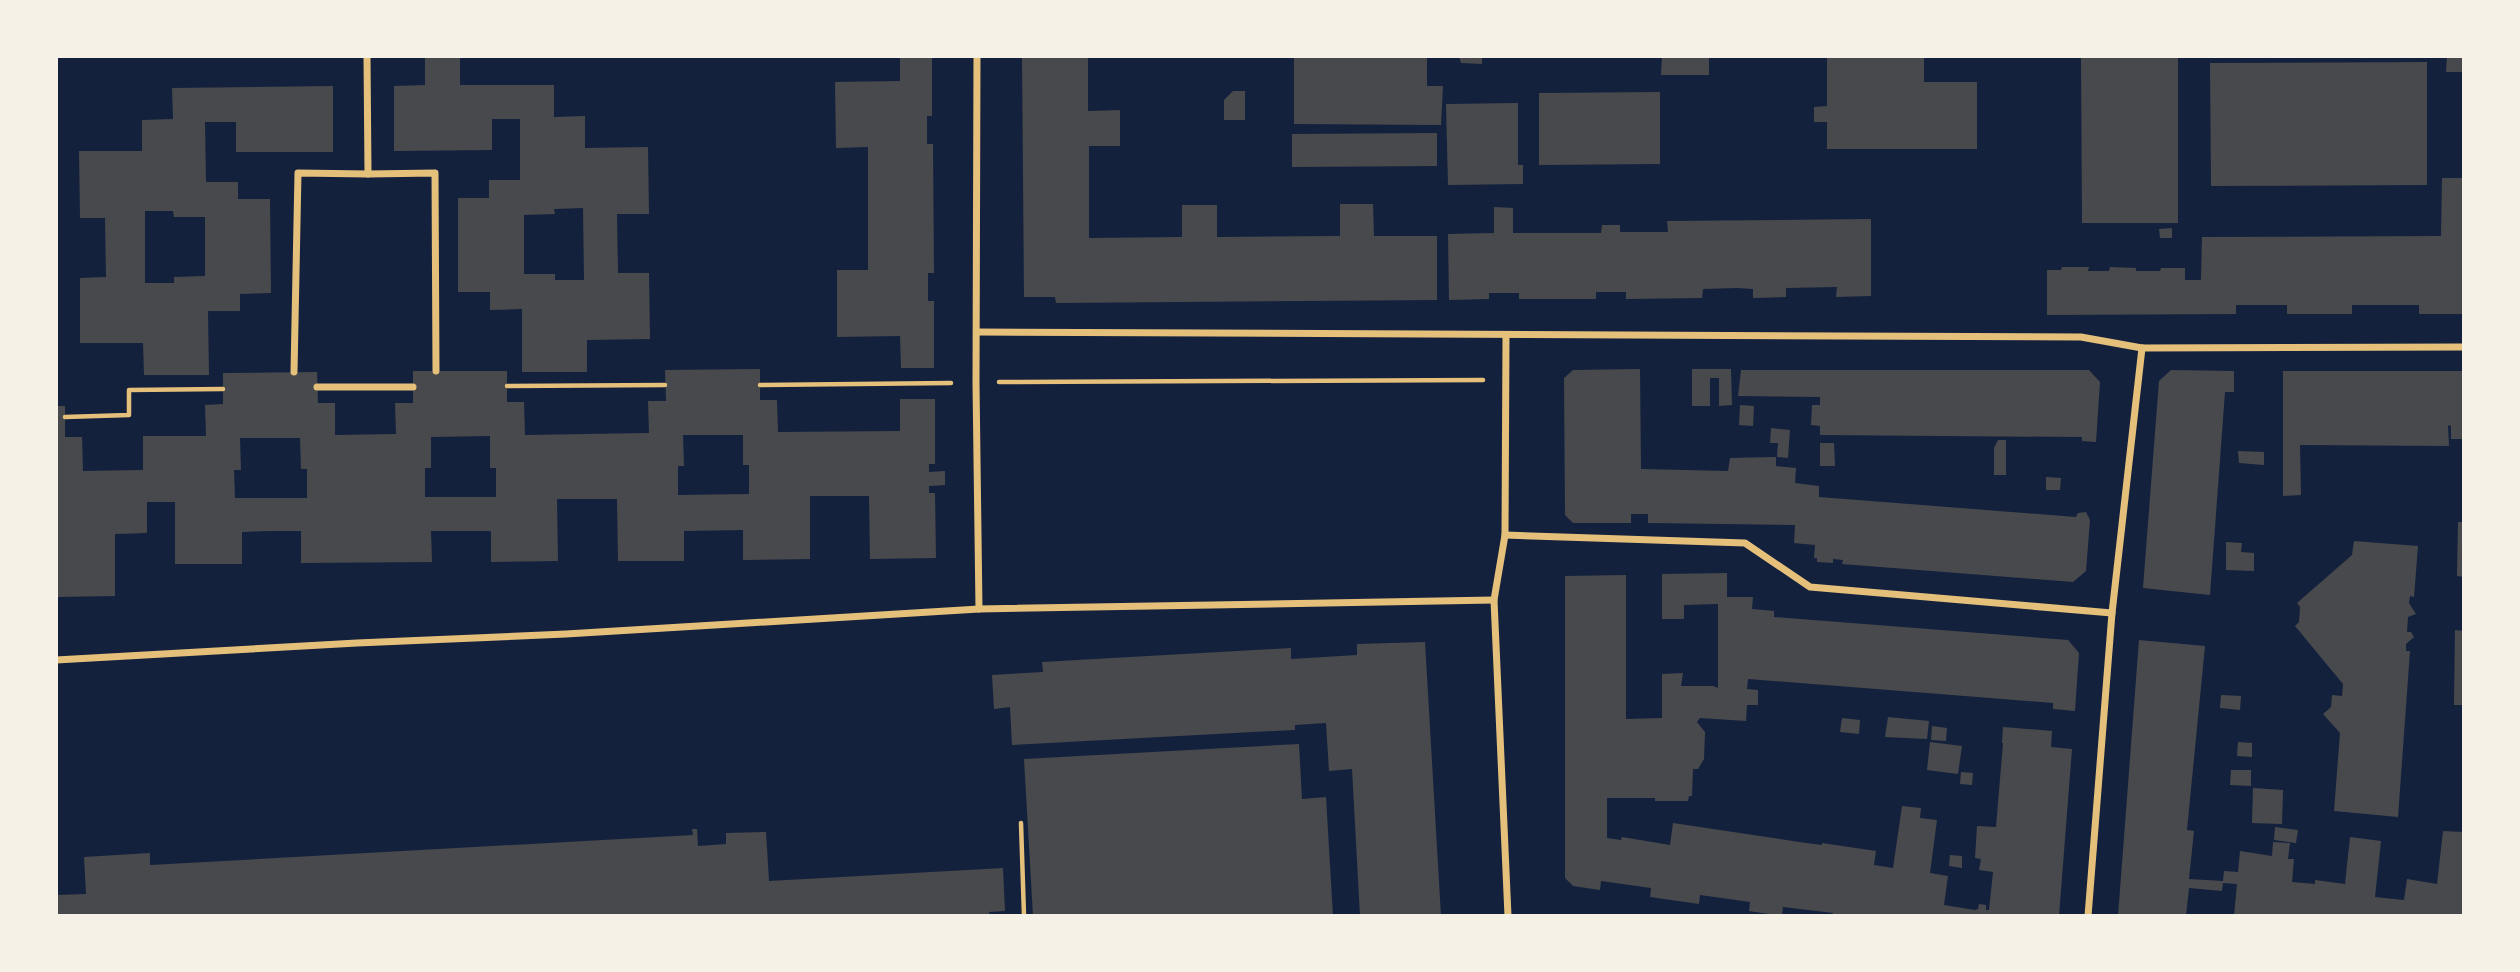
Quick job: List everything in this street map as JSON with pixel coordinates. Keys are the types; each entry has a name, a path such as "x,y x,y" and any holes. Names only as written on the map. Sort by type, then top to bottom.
{"street":[{"path":"367,56 369,174"},
{"path":"977,56 976,383 979,609"},
{"path":"294,372 298,173 436,173 436,371"},
{"path":"978,332 2081,337 2142,348 2464,347"},
{"path":"1506,336 1505,535 1494,600 1508,916"},
{"path":"2088,916 2112,613 2142,348"},
{"path":"317,387 413,387"},
{"path":"1505,535 1745,543 1810,587 2112,613"},
{"path":"56,660 566,634 979,609 1494,600"}],"path":[{"path":"760,385 1505,380"},
{"path":"507,386 665,386"},
{"path":"65,417 129,415 129,390 223,389"},
{"path":"1021,823 1024,916"}],"building":[{"path":"425,56 460,56 460,85 554,85 554,117 585,116 585,148 648,147 649,214 617,214 618,273 649,273 650,339 587,340 587,372 522,372 522,309 490,310 490,292 458,292 458,198 489,198 489,180 520,180 520,119 492,119 492,150 394,151 394,86 425,85","holes":["583,208 584,280 555,280 555,274 524,274 524,215 555,214 554,209"]},
{"path":"900,56 932,56 932,116 927,116 927,144 933,144 934,273 928,273 928,301 934,301 934,368 901,368 900,336 837,337 837,270 868,270 868,147 836,148 835,82 900,81"},
{"path":"1022,56 1088,56 1088,111 1120,110 1120,146 1089,146 1089,238 1182,237 1182,205 1217,205 1217,237 1340,236 1340,204 1373,204 1374,236 1437,236 1437,300 1056,303 1055,297 1024,297"},
{"path":"1294,56 1427,56 1427,86 1443,86 1441,125 1294,124"},
{"path":"1459,56 1482,56 1482,64 1461,63"},
{"path":"1662,56 1709,56 1709,75 1661,75"},
{"path":"1827,56 1924,56 1924,82 1977,82 1977,149 1827,149 1827,122 1814,122 1814,107 1827,106"},
{"path":"2081,56 2178,56 2178,223 2082,223"},
{"path":"2447,56 2464,56 2464,72 2446,72"},
{"path":"2427,62 2427,185 2211,186 2210,63"},
{"path":"333,86 333,152 236,152 236,122 205,122 206,182 238,182 238,199 270,199 271,293 240,294 240,311 208,311 209,375 144,375 143,343 80,343 80,278 106,277 105,218 80,218 79,151 142,151 142,120 173,119 172,88","holes":["145,211 173,211 174,217 205,217 205,276 174,277 174,283 145,283"]},
{"path":"1233,91 1245,91 1245,120 1224,120 1224,100"},
{"path":"1660,92 1660,164 1539,165 1539,93"},
{"path":"1518,103 1518,165 1523,165 1523,184 1448,185 1446,104"},
{"path":"1437,133 1437,166 1292,167 1292,134"},
{"path":"2442,178 2464,178 2464,314 2419,314 2419,305 2352,305 2352,314 2287,314 2287,305 2236,305 2236,314 2047,315 2047,270 2061,270 2062,267 2089,267 2088,271 2109,271 2110,267 2136,268 2136,271 2185,268 2185,280 2201,280 2202,237 2441,236"},
{"path":"1494,207 1513,208 1513,233 1601,233 1602,225 1620,225 1620,232 1668,232 1667,221 1871,219 1871,296 1836,297 1837,287 1786,288 1786,297 1753,298 1753,289 1737,288 1703,289 1702,298 1626,299 1626,292 1596,292 1596,299 1519,299 1519,293 1489,293 1489,299 1449,300 1448,234 1494,233"},
{"path":"2172,228 2172,238 2160,238 2159,229"},
{"path":"760,369 760,400 777,400 778,432 900,431 900,399 935,399 935,464 929,464 929,472 945,471 945,485 929,486 929,493 935,493 936,558 870,559 869,496 810,496 810,559 743,560 743,530 684,531 684,561 618,561 617,499 557,499 558,561 491,562 491,531 431,531 432,562 301,563 301,531 270,531 242,532 242,564 175,564 175,502 147,502 147,533 115,534 115,596 56,597 56,406 65,406 65,437 82,437 83,471 143,470 143,436 206,436 205,405 223,404 223,373 317,372 318,403 335,403 335,435 396,434 395,403 413,403 413,371 507,371 507,402 524,402 525,435 649,433 648,401 666,401 665,370","holes":["683,435 743,435 743,465 749,465 749,494 678,495 678,466 684,466","490,436 490,468 496,468 496,497 425,497 425,468 431,468 431,437","240,438 300,438 301,469 307,469 307,498 235,498 234,470 241,470"]},
{"path":"1640,369 1641,469 1728,471 1730,458 1776,457 1776,466 1796,468 1795,483 1819,486 1819,497 2076,517 2078,513 2086,512 2090,520 2086,571 2073,582 1842,564 1843,560 1833,559 1833,563 1817,562 1817,558 1814,558 1815,545 1794,543 1795,525 1648,523 1648,514 1631,514 1631,523 1573,523 1565,515 1564,378 1573,370"},
{"path":"1692,369 1731,369 1732,405 1719,406 1719,378 1710,378 1710,406 1692,406"},
{"path":"1741,370 2089,370 2100,382 2096,442 2082,441 2082,437 1820,435 1820,426 1811,425 1812,405 1820,405 1820,397 1738,396"},
{"path":"2171,370 2234,371 2234,392 2225,392 2210,595 2143,588 2159,381"},
{"path":"2283,371 2464,371 2464,439 2451,439 2451,426 2448,425 2449,446 2300,445 2301,495 2283,496"},
{"path":"1740,405 1754,406 1753,426 1739,425"},
{"path":"1771,428 1790,430 1788,458 1777,457 1778,443 1770,443"},
{"path":"1998,440 2006,440 2006,475 1994,475 1994,448"},
{"path":"1820,443 1834,443 1835,466 1820,466"},
{"path":"2238,451 2264,452 2264,465 2239,463"},
{"path":"2046,477 2061,478 2060,490 2046,490"},
{"path":"2458,522 2464,522 2464,577 2457,576"},
{"path":"2354,541 2418,546 2414,597 2410,596 2409,603 2416,614 2408,617 2407,632 2411,632 2414,637 2406,644 2406,651 2410,651 2398,817 2334,811 2340,733 2323,714 2331,707 2332,695 2342,696 2343,684 2295,626 2299,622 2300,607 2297,603 2352,555"},
{"path":"2226,542 2242,543 2241,552 2254,553 2254,571 2226,570"},
{"path":"1727,573 1727,597 1753,597 1752,609 1774,611 1774,617 2068,640 2079,653 2075,711 2053,709 2053,703 1748,679 1747,689 1758,690 1758,705 1747,705 1746,721 1700,718 1697,722 1705,732 1704,759 1698,769 1693,769 1692,796 1689,796 1688,801 1607,798 1607,838 1621,840 1622,837 1670,845 1673,823 1876,851 1874,865 1893,868 1902,806 1921,808 1920,818 1937,820 1930,873 1948,876 1944,905 1975,910 1979,904 1986,905 1986,910 1989,910 1993,872 1979,870 1981,859 1975,858 1977,826 1996,827 2003,727 2052,731 2051,747 2072,749 2059,916 1832,916 1833,913 1783,907 1782,916 1749,911 1750,902 1700,895 1699,904 1650,897 1651,888 1601,881 1600,890 1573,886 1565,878 1565,576 1626,575 1626,719 1662,718 1662,674 1683,673 1681,686 1718,688 1718,604 1684,605 1684,619 1662,619 1662,574"},
{"path":"2455,630 2464,631 2464,705 2454,705"},
{"path":"2139,640 2205,646 2187,830 2194,831 2189,879 2223,881 2224,871 2238,872 2240,851 2272,856 2273,842 2290,843 2288,859 2294,859 2292,882 2315,884 2315,880 2345,884 2350,837 2381,841 2375,897 2404,900 2407,879 2437,884 2443,831 2464,832 2464,916 2234,916 2237,884 2223,883 2222,891 2189,888 2186,916 2118,916"},
{"path":"1425,642 1441,916 1360,916 1352,769 1329,771 1326,723 1295,725 1295,730 1012,745 1010,707 994,709 992,675 1043,672 1042,662 1291,648 1291,659 1357,655 1357,644"},
{"path":"2221,695 2241,696 2240,710 2220,708"},
{"path":"1888,717 1929,721 1927,739 1885,737"},
{"path":"1842,718 1860,720 1859,734 1840,732"},
{"path":"1932,726 1947,728 1946,741 1931,740"},
{"path":"1930,742 1962,746 1958,774 1927,770"},
{"path":"2238,742 2252,743 2252,757 2237,756"},
{"path":"1299,744 1302,799 1326,797 1333,916 1033,916 1024,759"},
{"path":"2231,770 2251,770 2251,786 2230,785"},
{"path":"1961,772 1973,773 1972,785 1960,784"},
{"path":"2253,788 2283,790 2282,824 2252,823"},
{"path":"2275,827 2298,830 2296,843 2274,840"},
{"path":"692,829 697,829 698,846 726,844 726,833 766,832 769,881 1003,868 1005,911 989,912 990,916 56,916 56,895 86,894 84,857 150,853 150,865 693,835"},
{"path":"1950,855 1962,856 1962,868 1949,866"}]}
